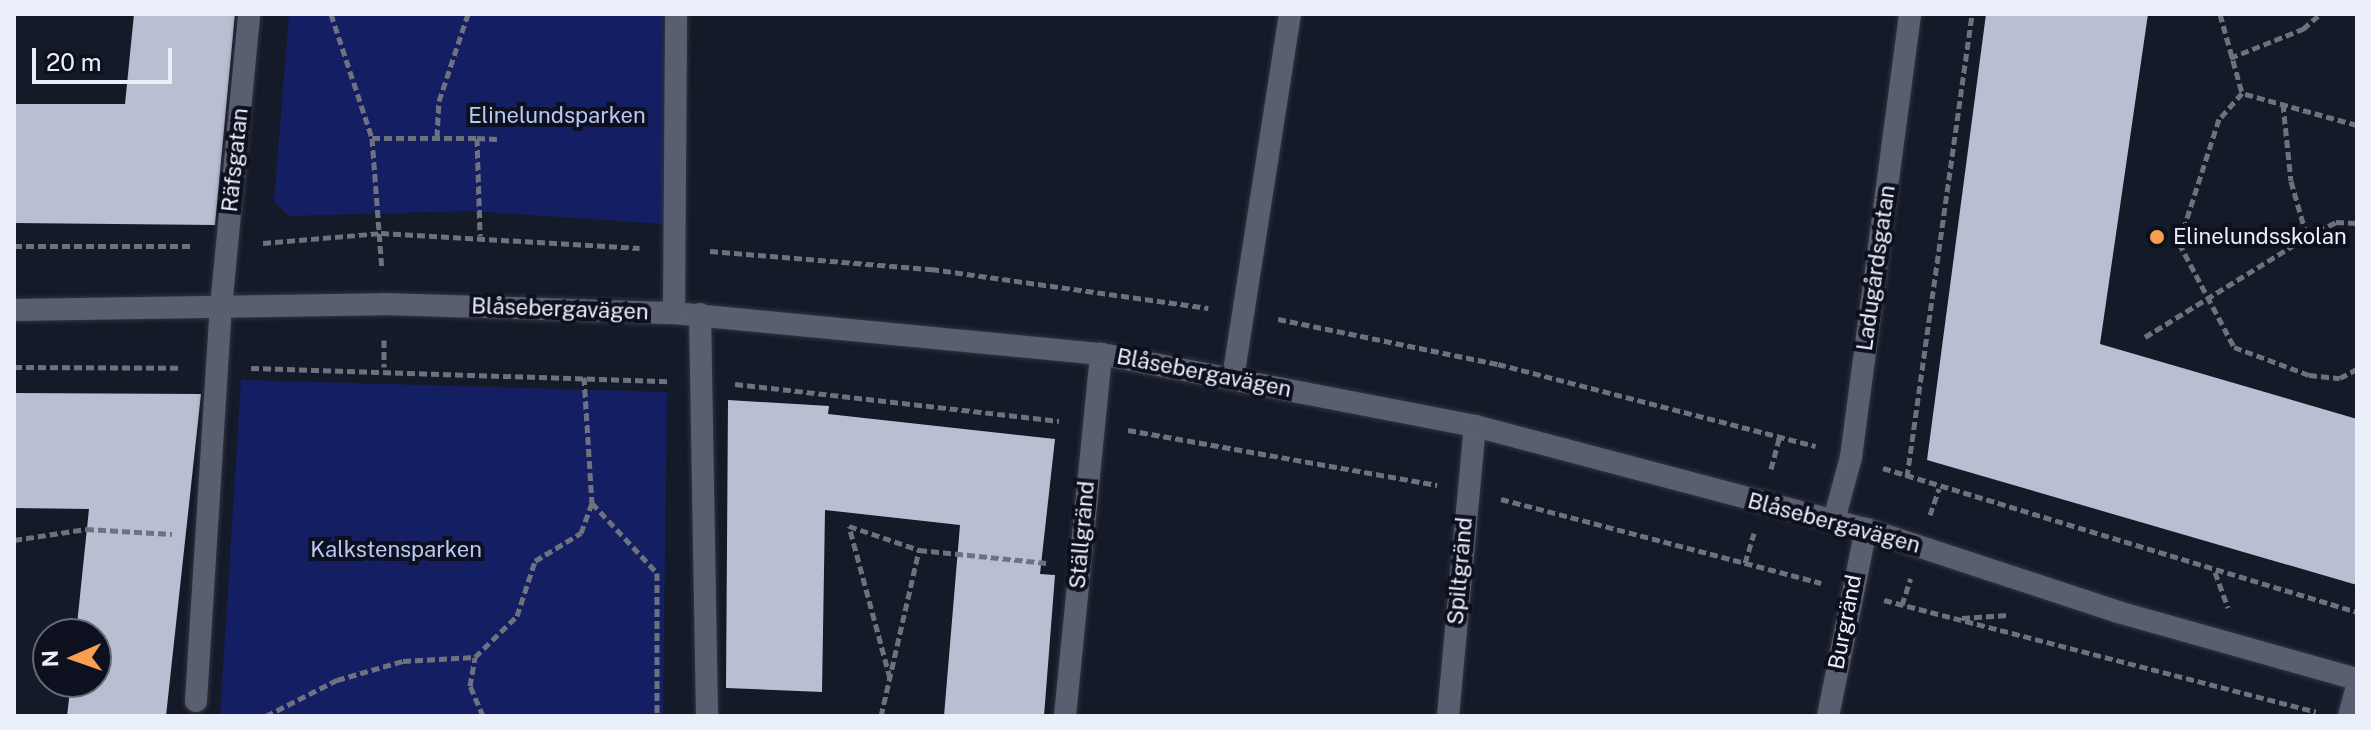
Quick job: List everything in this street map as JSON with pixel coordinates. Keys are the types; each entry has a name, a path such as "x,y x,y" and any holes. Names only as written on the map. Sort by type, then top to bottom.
{"street":[{"name":"Räfsgatan","path":"196,701 220,369 221,307 249,14"},
{"path":"674,313 676,14"},
{"path":"1233,378 1290,14"},
{"name":"Ladugårdsgatan","path":"1834,520 1851,457 1910,14"},
{"name":"Blåsebergavägen","path":"14,310 383,304 700,314 1101,354 1475,426 1866,529 2133,616 2357,679"},
{"path":"700,314 707,716"},
{"name":"Ställgränd","path":"1065,716 1101,354"},
{"name":"Spiltgränd","path":"1448,716 1466,490 1475,426"},
{"name":"Burgränd","path":"1828,716 1848,590 1866,529"},
{"path":"2349,716 2357,686"}],"path":[{"path":"331,14 372,138 384,367"},
{"path":"437,137 439,101 468,14"},
{"path":"1907,477 1972,14"},
{"path":"2220,14 2242,93"},
{"path":"2230,58 2303,29 2320,14"},
{"path":"2242,93 2357,125"},
{"path":"2242,93 2219,119 2179,243 2234,347 2309,375 2340,378 2357,369"},
{"path":"2283,104 2291,181 2307,237"},
{"path":"372,138 497,139"},
{"path":"477,138 480,236"},
{"path":"2145,337 2307,237 2336,222 2357,223"},
{"path":"14,246 226,246"},
{"path":"14,367 384,367 701,382 1092,424 1466,490 2333,716"},
{"path":"483,716 470,686 475,657 517,616 535,561 581,533 592,503 584,377"},
{"path":"592,503 657,573 657,716"},
{"path":"890,678 849,526 919,550 1078,567"},
{"path":"14,540 86,529 209,536"},
{"path":"881,716 919,550"},
{"path":"2215,571 2234,624"},
{"path":"1955,618 2014,615"},
{"path":"266,716 337,680 403,661 475,657"}],"green space":[{"name":"Elinelundsparken","path":"289,14 663,14 663,224 470,211 289,216 274,201"},
{"name":"Kalkstensparken","path":"241,380 667,392 663,716 220,716"}],"building":[{"path":"134,14 235,14 215,225 14,223 14,104 125,104"},
{"path":"1986,14 2148,14 2100,344 2357,419 2357,585 1927,460"},
{"path":"14,393 201,394 166,716 67,716 69,698 112,698 112,618 78,618 89,509 14,508"},
{"path":"728,400 829,406 828,414 1055,439 1040,574 1055,575 1044,716 944,716 960,525 825,510 822,692 726,688"}],"place":[{"name":"Elinelundsskolan","path":"2157,237"}]}
